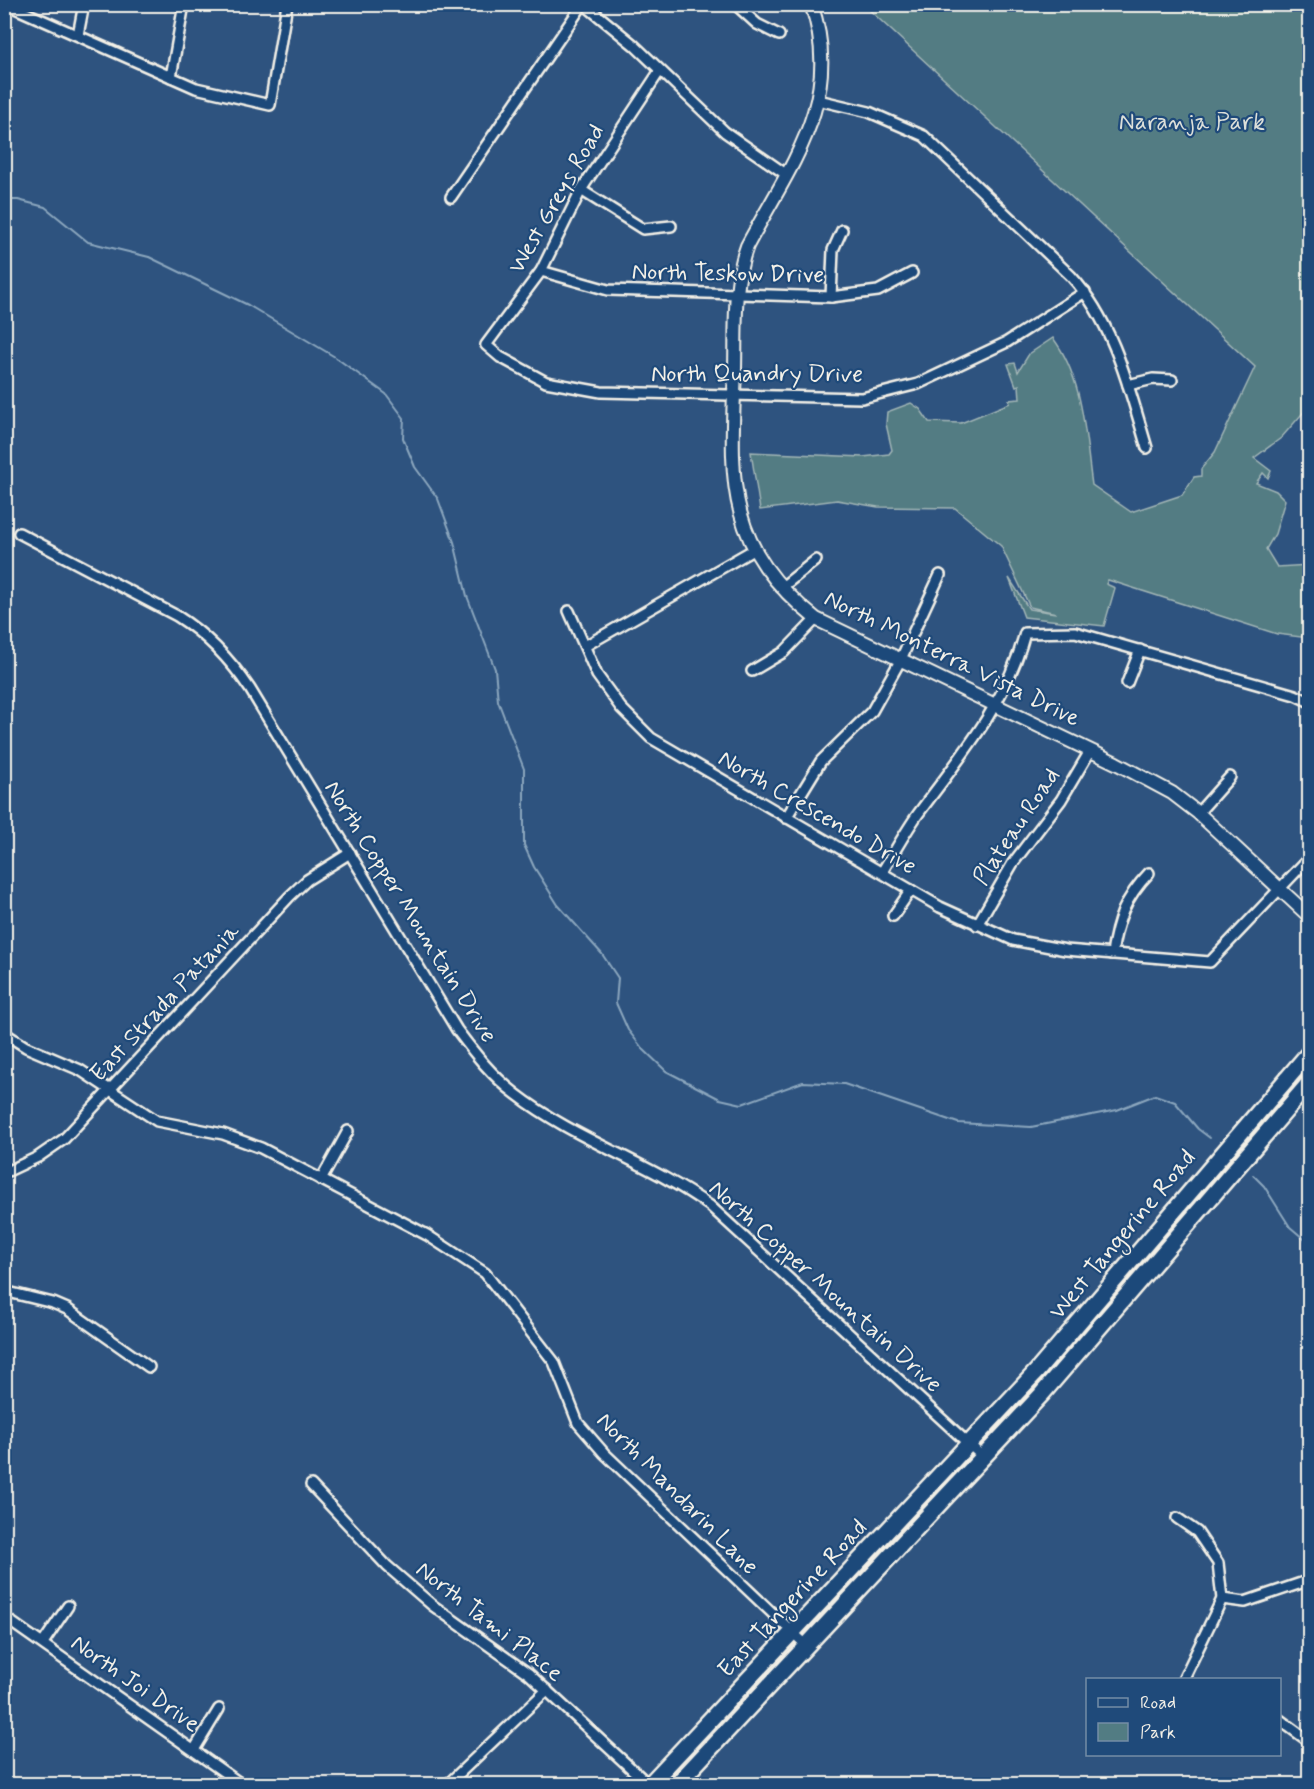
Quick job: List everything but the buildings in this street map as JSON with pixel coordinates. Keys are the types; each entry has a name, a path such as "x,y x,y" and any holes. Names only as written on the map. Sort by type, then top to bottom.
{"main road":[{"name":"West Tangerine Road","path":"969,1444 1081,1321 1310,1052"},
{"name":"West Tangerine Road","path":"984,1458 1106,1321 1310,1082"},
{"name":"East Tangerine Road","path":"649,1785 969,1444"},
{"name":"East Tangerine Road","path":"677,1785 984,1458"}],"street":[{"path":"6,4 196,88 270,105 287,4"},
{"path":"78,35 84,4"},
{"path":"171,77 184,4"},
{"path":"451,197 583,4 634,45 725,132 787,175"},
{"path":"735,4 757,24 779,35"},
{"name":"North Monterra Vista Drive","path":"811,4 820,48 818,100 811,127 747,246 741,263 737,295 734,487 753,550 781,588 816,619 1145,777 1198,813 1310,917"},
{"name":"West Greys Road","path":"486,345 541,271 581,190 660,72"},
{"path":"818,100 869,112 924,136 1085,292 1103,321 1128,385 1147,448"},
{"path":"581,190 643,229 671,226"},
{"path":"831,297 834,250 842,230"},
{"name":"North Teskow Drive","path":"541,271 608,290 831,297 878,291 912,273"},
{"name":"North Quandry Drive","path":"486,345 500,357 546,382 600,392 862,398 918,384 1007,342 1085,292"},
{"path":"1128,385 1153,379 1172,380"},
{"name":"North Copper Mountain Drive","path":"19,533 177,616 219,649 250,689 457,1030 492,1073 514,1093 545,1114 682,1187 710,1206 984,1458"},
{"path":"585,646 753,550"},
{"path":"781,588 816,560"},
{"path":"786,818 821,761 872,711 900,661 940,575"},
{"name":"North Crescendo Drive","path":"569,611 597,675 615,700 651,738 911,890 977,925 1013,940 1040,946 1210,962 1280,889"},
{"path":"752,671 784,652 816,619"},
{"path":"882,872 917,815 967,752 995,705 1019,655 1025,633 1075,632 1295,695 1310,702"},
{"path":"1127,684 1140,651"},
{"name":"Plateau Road","path":"977,925 1013,864 1061,800 1090,751"},
{"path":"1198,813 1230,777"},
{"name":"East Strada Patania","path":"4,1173 57,1145 111,1091 290,896 308,880 350,853"},
{"path":"1280,889 1310,857"},
{"path":"1112,954 1117,923 1124,903 1149,873"},
{"path":"893,916 911,890"},
{"name":"North Mandarin Lane","path":"4,1033 26,1047 67,1063 157,1121 238,1138 427,1235 485,1273 554,1362 578,1423 598,1447 623,1474 807,1646"},
{"path":"321,1180 348,1131"},
{"path":"4,1291 54,1303 67,1309 149,1367"},
{"name":"North Tami Place","path":"311,1485 362,1542 419,1595 515,1664 547,1690 649,1785"},
{"path":"1177,1518 1197,1532 1218,1563 1222,1599 1184,1678"},
{"path":"1222,1599 1245,1602 1310,1580"},
{"path":"43,1643 68,1606"},
{"name":"North Joi Drive","path":"4,1617 241,1785"},
{"path":"448,1785 547,1690"},
{"path":"194,1750 219,1709"},
{"path":"1281,1721 1310,1742"}],"green space":[{"name":"Naranja Park","path":"864,5 1309,5 1309,406 1281,438 1254,458 1271,471 1268,478 1263,473 1256,483 1276,491 1285,500 1275,534 1266,549 1277,567 1309,565 1309,638 1277,634 1108,580 1106,584 1115,588 1104,626 1024,617 1009,578 1029,609 1056,613 1030,607 1001,546 955,508 878,507 837,500 760,510 751,452 863,457 889,454 892,450 886,424 887,412 911,403 920,409 929,422 961,423 1010,403 1009,400 1020,399 1019,385 1016,386 1008,364 1015,363 1018,372 1029,354 1053,338 1071,371 1077,390 1085,428 1092,485 1131,512 1182,495 1194,477 1201,476 1201,469 1215,452 1255,367"}],"waterway":[{"path":"4,200 18,200 45,207 88,242 149,257 248,305 335,357 386,394 404,418 403,438 415,467 438,499 454,542 467,596 495,669 498,701 524,769 524,845 534,867 558,905 602,954 618,978 616,1003 628,1030 642,1048 666,1071 720,1099 742,1104 803,1082 844,1084 958,1123 1031,1127 1117,1110 1155,1095 1175,1102 1198,1129 1210,1138"},
{"path":"1253,1175 1264,1186 1290,1227 1310,1244"}]}
